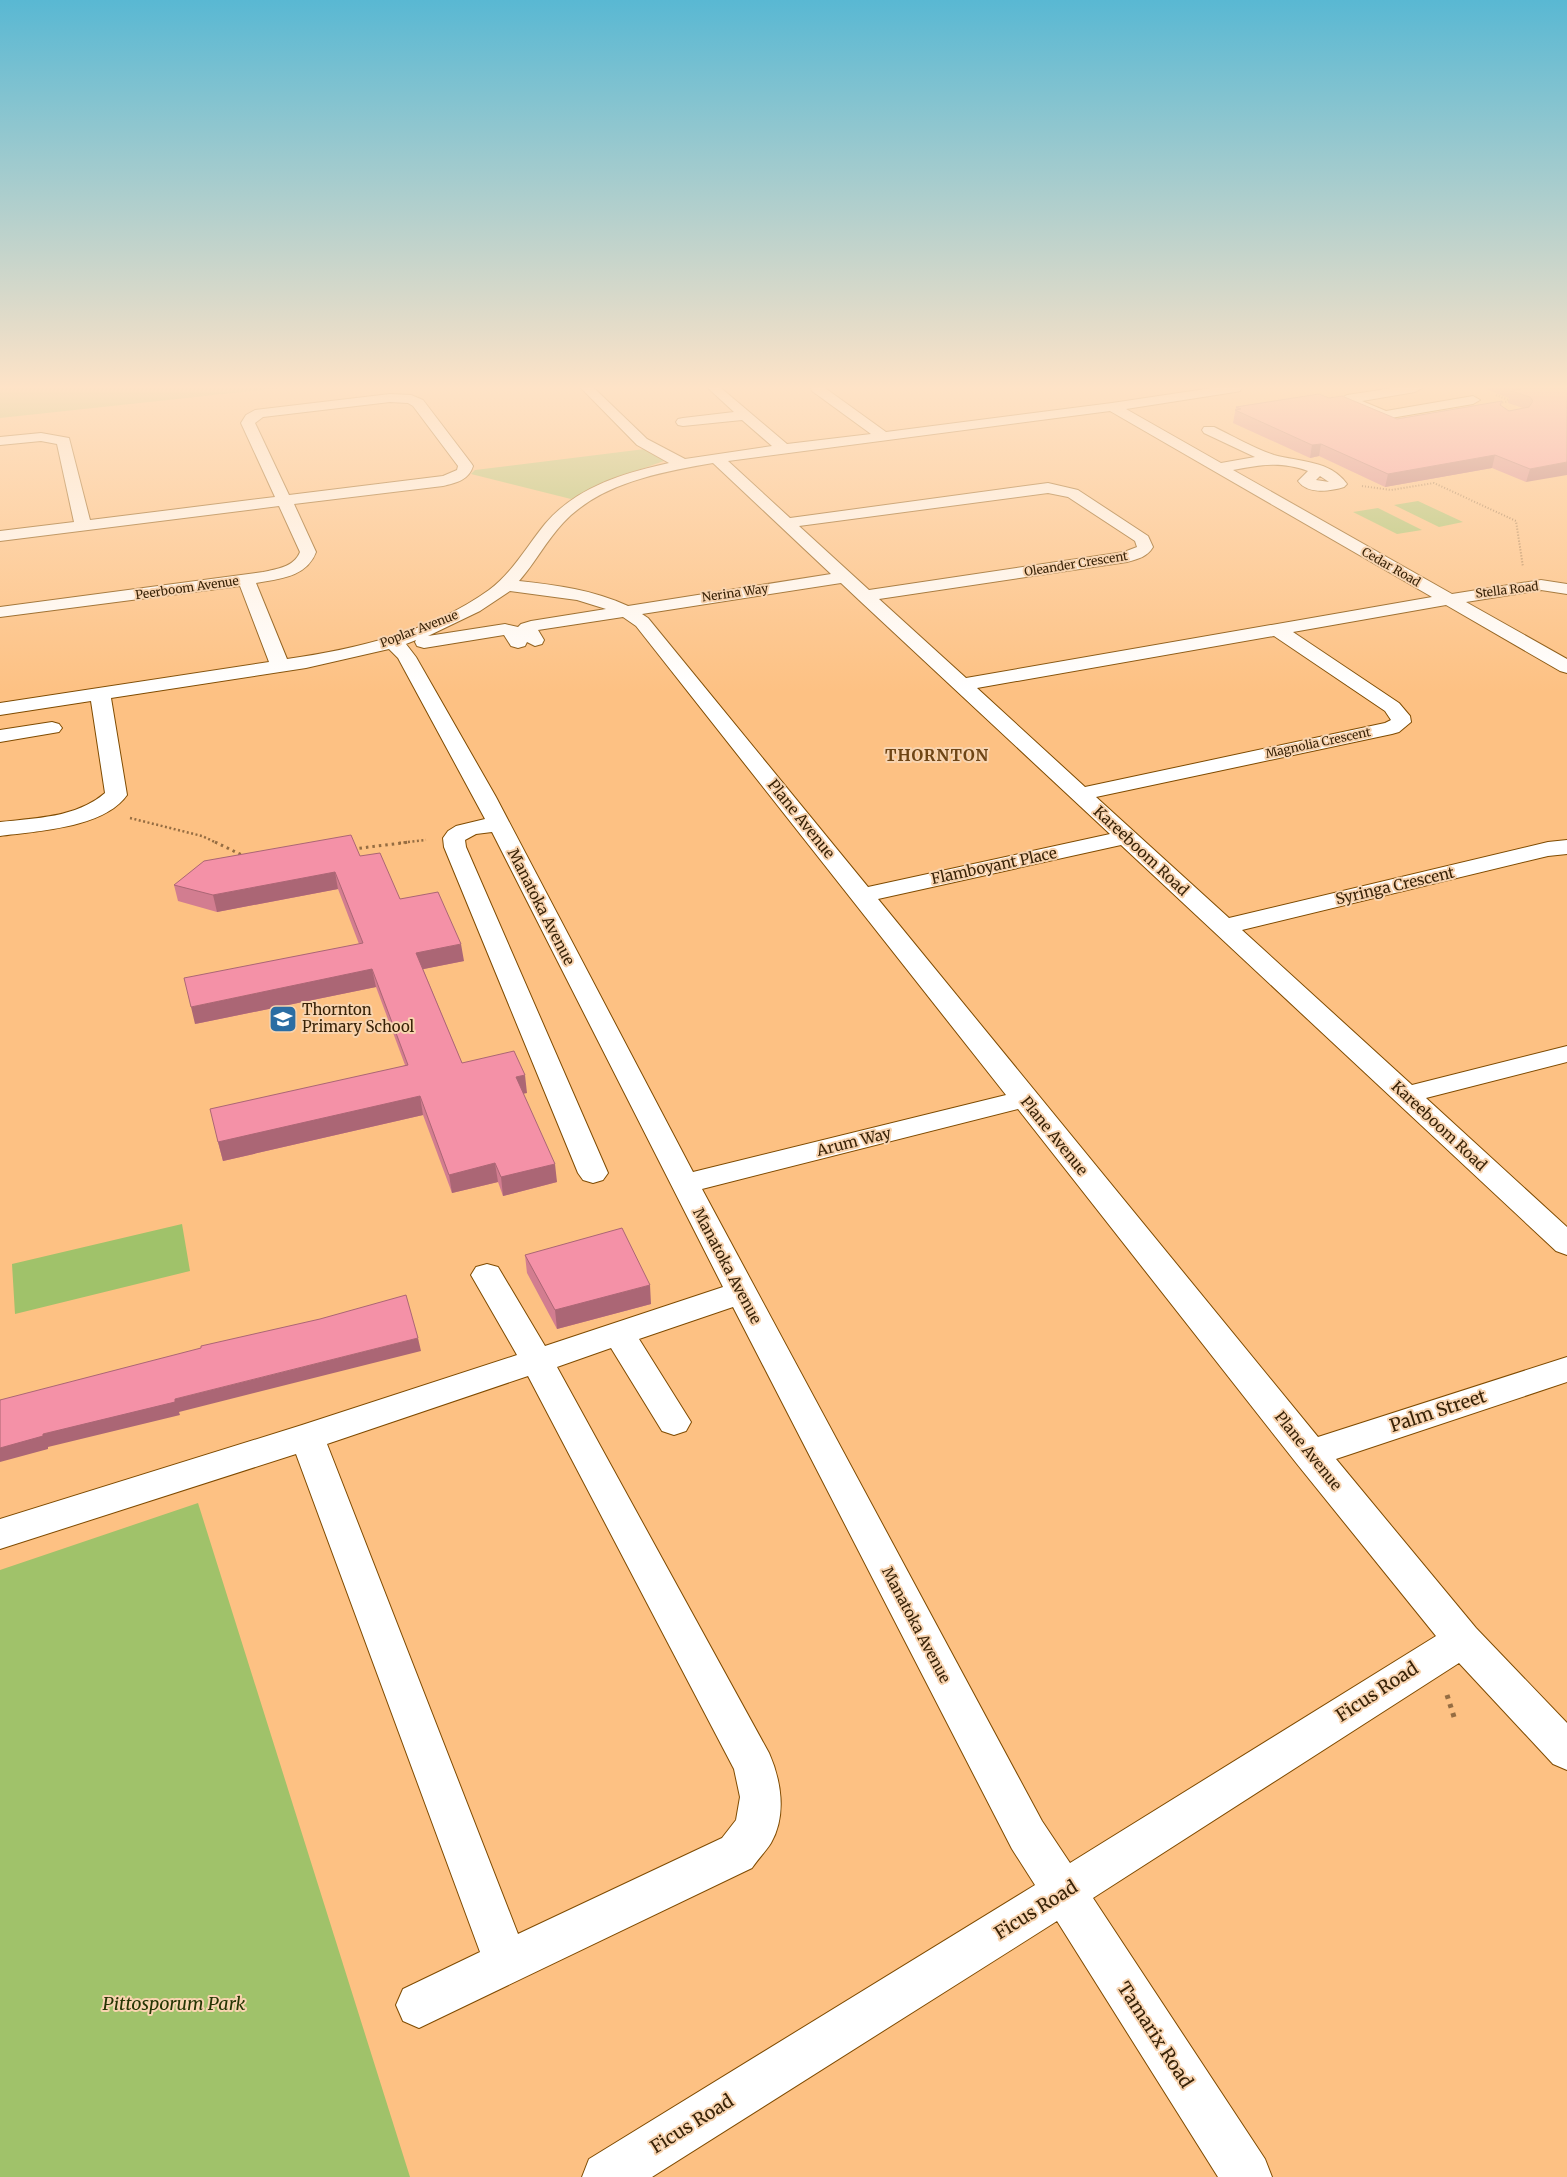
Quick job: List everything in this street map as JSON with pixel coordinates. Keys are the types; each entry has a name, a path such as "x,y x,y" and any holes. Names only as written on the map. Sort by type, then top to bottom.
{"street":[{"path":"75,490 83,525"},
{"path":"280,490 285,501"},
{"path":"0,536 375,490"},
{"name":"Poplar Avenue","path":"9,707 280,666 394,644 454,617 485,600 506,585 558,520 580,501 605,490"},
{"name":"Kareeboom Road","path":"750,490 1567,1244"},
{"name":"Oleander Crescent","path":"786,523 1036,490"},
{"name":"Oleander Crescent","path":"865,596 1127,557 1141,552 1145,546 1142,539 1073,494 1055,490"},
{"name":"Cedar Road","path":"1256,490 1567,667"},
{"name":"Peerboom Avenue","path":"0,612 246,580 284,572 301,565 307,558 308,552 285,501"},
{"name":"Nerina Way","path":"394,644 505,629 511,630 527,641 527,628 531,626 845,577"},
{"path":"246,580 280,666"},
{"name":"Plane Avenue","path":"506,585 587,598 626,611 642,622 1309,1454 1462,1640 1567,1752"},
{"name":"Stella Road","path":"1448,599 1541,585 1567,589"},
{"path":"962,685 1448,599"},
{"name":"Magnolia Crescent","path":"1080,794 1392,728 1401,722 1400,716 1392,707 1276,629"},
{"name":"Manatoka Avenue","path":"394,644 407,657 499,824 684,1184 1027,1835 1064,1892"},
{"path":"0,827 77,816 98,810 110,802 116,795 100,693"},
{"path":"9,707 10,735 52,728"},
{"path":"499,824 463,832 456,836 454,840 455,847 593,1172"},
{"name":"Flamboyant Place","path":"862,895 1126,837"},
{"name":"Syringa Crescent","path":"1223,927 1548,849 1567,847"},
{"path":"1406,1095 1567,1054"},
{"name":"Arum Way","path":"684,1184 1024,1099"},
{"path":"419,2006 737,1853 756,1828 761,1797 754,1766 537,1361 487,1275"},
{"path":"0,1534 307,1437 741,1293"},
{"path":"619,1334 674,1422"},
{"name":"Palm Street","path":"1309,1454 1567,1369"},
{"path":"307,1437 507,1963"},
{"name":"Ficus Road","path":"607,2177 1064,1892 1462,1640"},
{"name":"Tamarix Road","path":"1064,1892 1247,2177"}],"path":[{"path":"1448,490 1516,521 1524,574 1541,585"},
{"path":"98,810 202,836 248,858"},
{"path":"351,849 456,836"},
{"path":"1446,1695 1455,1720"}],"green space":[{"path":"533,490 591,490 571,499"},
{"path":"1418,501 1463,522 1439,527 1394,505"},
{"path":"1378,508 1422,530 1397,534 1353,512"},
{"path":"182,1224 190,1271 15,1314 12,1264"},
{"name":"Pittosporum Park","path":"198,1503 410,2177 0,2177 0,1570"}],"building":[{"path":"351,835 360,856 380,853 400,899 438,892 461,944 416,953 462,1063 514,1051 525,1075 516,1077 555,1164 501,1177 495,1163 449,1175 420,1096 218,1142 210,1109 408,1065 372,969 191,1007 184,978 363,943 335,872 213,895 174,885 204,861"},
{"path":"622,1228 650,1285 555,1310 525,1255"},
{"path":"406,1295 418,1338 175,1399 175,1402 43,1434 43,1436 0,1448 0,1400 201,1348 201,1346 320,1319"}],"place":[{"name":"Thornton Primary School","path":"283,1019"}],"district":[{"name":"THORNTON","path":"937,755"}]}
